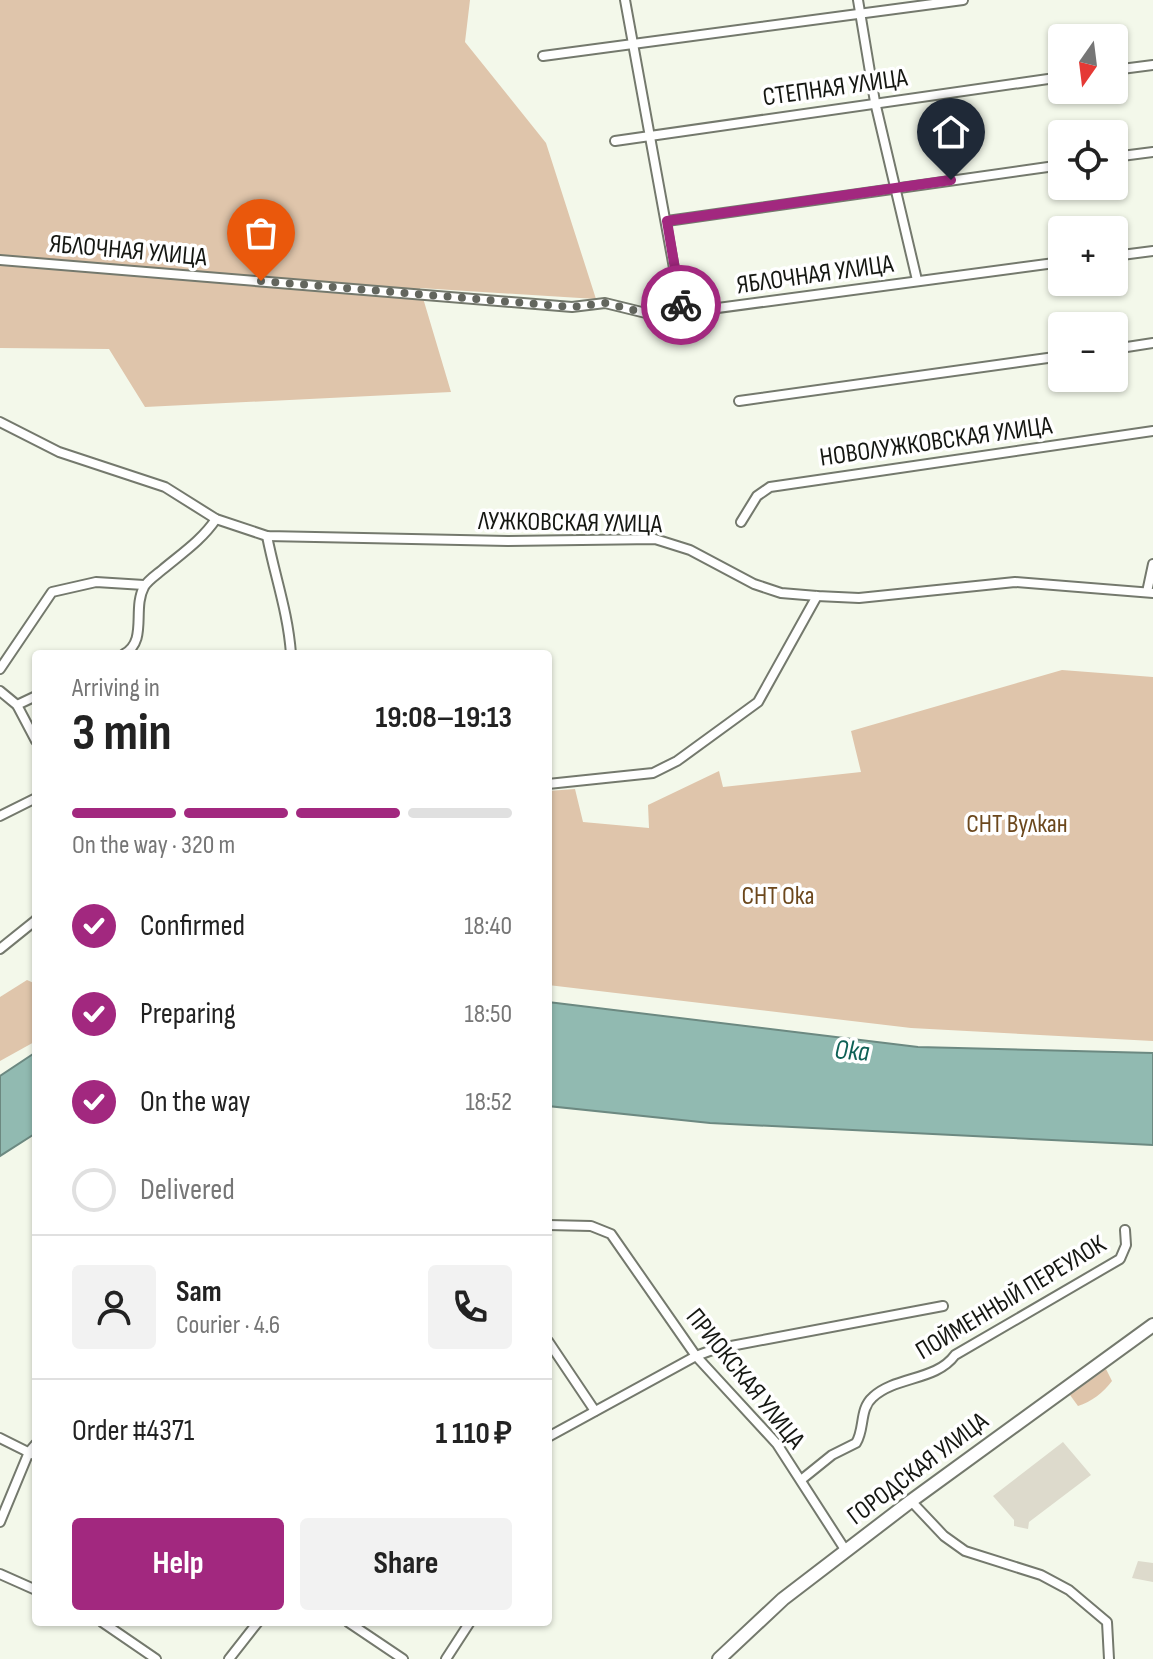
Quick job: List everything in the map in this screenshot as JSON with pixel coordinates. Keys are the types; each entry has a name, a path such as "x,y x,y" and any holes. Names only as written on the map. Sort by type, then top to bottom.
{"main road":[{"name":"ГОРОДСКАЯ УЛИЦА","path":"719,1659 783,1599 911,1501 1153,1325"}],"street":[{"path":"625,0 682,312"},
{"path":"858,0 875,102 917,280"},
{"path":"543,56 963,0"},
{"path":"1128,68 1153,65"},
{"name":"СТЕПНАЯ УЛИЦА","path":"615,141 1048,79"},
{"path":"1128,155 1153,152"},
{"path":"667,221 1048,167"},
{"path":"1128,254 1153,251"},
{"name":"ЯБЛОЧНАЯ УЛИЦА","path":"0,260 572,307 605,303 658,316 1048,264"},
{"path":"1128,347 1153,343"},
{"path":"739,401 1048,358"},
{"name":"ЛУЖКОВСКАЯ УЛИЦА","path":"0,422 59,452 165,487 216,519 267,536 508,541 655,539 690,550 754,584 781,593 817,596 859,598 1015,582 1150,592"},
{"name":"НОВОЛУЖКОВСКАЯ УЛИЦА","path":"741,522 757,496 770,487 1153,431"},
{"path":"131,650 139,635 137,612 144,585 207,532 216,519"},
{"path":"267,536 275,580 289,617 291,650"},
{"path":"1150,592 1153,564"},
{"path":"0,669 52,592 96,582 144,585"},
{"path":"552,784 653,773 677,761 758,702 817,596"},
{"path":"0,691 17,705 32,733"},
{"path":"17,705 32,698"},
{"path":"0,816 32,800"},
{"path":"0,949 32,923"},
{"name":"ПРИОКСКАЯ УЛИЦА","path":"552,1225 591,1226 611,1234 696,1356 777,1444 846,1551"},
{"name":"ПОЙМЕННЫЙ ПЕРЕУЛОК","path":"801,1480 832,1455 856,1443 863,1412 871,1399 884,1390 947,1366 955,1355 1120,1259 1124,1254 1125,1230"},
{"path":"552,1435 696,1356 715,1349 943,1306"},
{"path":"552,1347 595,1411"},
{"path":"0,1438 32,1454"},
{"path":"0,1522 32,1456"},
{"path":"911,1501 944,1536 965,1551 1041,1575 1084,1602 1107,1622 1109,1659"},
{"path":"0,1574 32,1588"},
{"path":"108,1626 156,1659"},
{"path":"229,1659 255,1626"},
{"path":"354,1626 403,1659"},
{"path":"446,1659 467,1626"}],"green space":[{"path":"0,0 470,0 465,42 546,143 596,299 420,288 451,392 145,407 109,349 0,348"},
{"path":"1062,670 1153,677 1153,1041 911,1028 552,985 552,791 575,789 583,822 649,828 648,805 719,771 723,787 861,772 851,731"},
{"path":"27,980 32,982 32,1043 0,1061 0,997"},
{"path":"1106,1369 1112,1381 1097,1396 1078,1406 1070,1395"}],"water":[{"name":"Ока","path":"552,1002 918,1047 1153,1053 1153,1145 710,1123 552,1106"},
{"path":"32,1055 32,1136 0,1156 0,1076"}],"building":[{"path":"1063,1442 1091,1475 1029,1522 1028,1529 1014,1526 1014,1520 993,1496"},
{"path":"1138,1561 1153,1563 1153,1582 1132,1578"}],"way so far":[{"path":"261,281 572,307 605,303 658,316 682,312 681,305"}],"route":[{"path":"681,305 667,221 951,180"}],"park label":[{"name":"СНТ Вулкан","path":"1017,824"},
{"name":"СНТ Ока","path":"778,896"}]}
